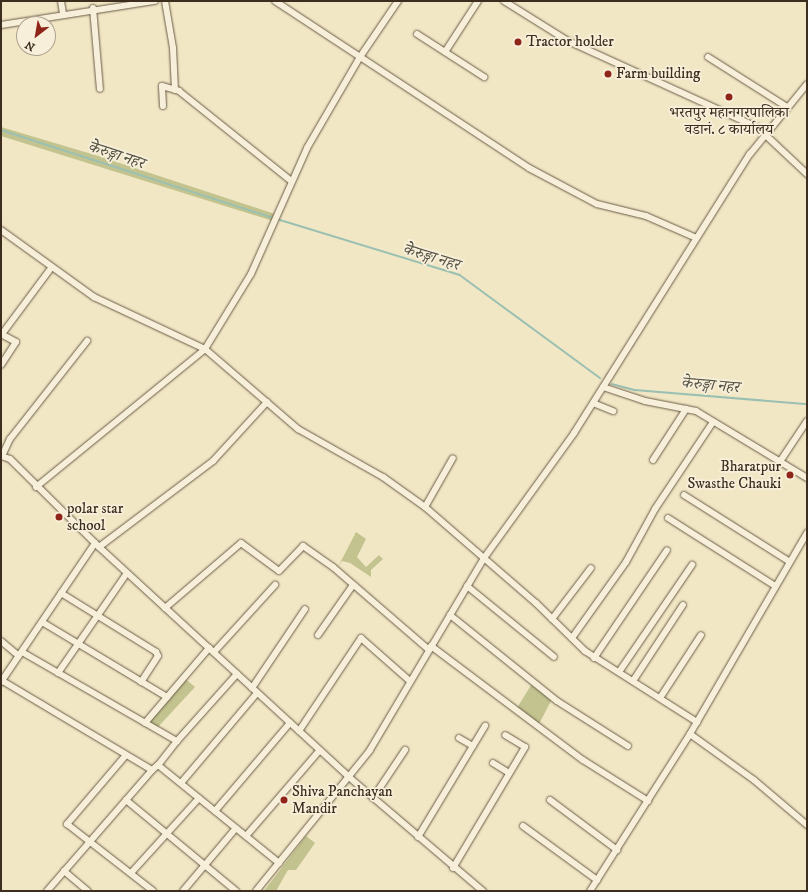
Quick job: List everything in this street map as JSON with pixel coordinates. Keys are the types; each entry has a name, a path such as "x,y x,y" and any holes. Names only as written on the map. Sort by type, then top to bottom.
{"street":[{"path":"62,1 63,13"},
{"path":"1,25 93,8 154,1"},
{"path":"164,1 173,48 175,90"},
{"path":"275,1 467,129 572,192 597,204 677,227 696,238"},
{"path":"36,487 205,349 251,274 290,180 360,57 398,1"},
{"path":"445,52 478,1"},
{"path":"504,1 568,41 765,133 807,174"},
{"path":"93,8 100,89"},
{"path":"416,34 484,77"},
{"path":"708,57 787,107"},
{"path":"256,891 350,778 484,558 593,403 696,238 765,133 807,84"},
{"path":"162,106 162,86 175,90 290,180"},
{"path":"1,239 3,232 51,268 94,297 205,349 298,429 384,477 425,507 484,558 594,658 633,680 697,722"},
{"path":"1,365 16,342 1,334 51,268"},
{"path":"87,341 10,439 1,456 10,459 36,487 97,545 350,778 453,868 483,891"},
{"path":"603,387 645,401 686,409 782,460 807,478"},
{"path":"152,770 1,681 61,593 97,545 213,461 267,402"},
{"path":"593,403 613,411"},
{"path":"653,460 686,409"},
{"path":"782,460 807,421"},
{"path":"572,638 626,562 655,509 713,422"},
{"path":"425,507 454,458"},
{"path":"684,495 790,562"},
{"path":"668,518 775,586"},
{"path":"590,891 690,734 807,533"},
{"path":"165,608 241,543 279,571 300,547 306,547 430,648 582,760 648,801"},
{"path":"594,658 667,550"},
{"path":"619,672 692,565"},
{"path":"552,619 591,568"},
{"path":"58,673 127,573"},
{"path":"145,723 211,650 275,585"},
{"path":"318,635 353,585"},
{"path":"467,586 554,657"},
{"path":"61,593 156,652 158,656 141,682"},
{"path":"633,680 683,605"},
{"path":"252,688 305,610"},
{"path":"450,615 557,701 628,746"},
{"path":"42,622 167,697"},
{"path":"660,698 701,635"},
{"path":"299,730 361,638 410,681"},
{"path":"1,641 20,654 58,673 177,741"},
{"path":"47,891 237,674"},
{"path":"181,783 258,693"},
{"path":"215,811 290,722"},
{"path":"418,837 485,726"},
{"path":"690,734 754,780 807,825"},
{"path":"453,868 525,747 505,735"},
{"path":"459,738 472,746"},
{"path":"246,836 320,750"},
{"path":"373,798 405,750"},
{"path":"126,755 67,824 91,840 150,890"},
{"path":"493,763 509,773"},
{"path":"158,765 279,864"},
{"path":"131,873 199,798"},
{"path":"126,800 236,891"},
{"path":"550,800 617,850"},
{"path":"523,826 597,880"},
{"path":"183,891 236,828"},
{"path":"64,871 88,891"}],"green space":[{"path":"1,127 95,155 275,214 273,221 1,136"},
{"path":"356,532 366,539 357,557 366,567 379,555 383,559 371,570 371,577 350,563 342,561 338,567"},
{"path":"183,677 195,687 158,727 148,722"},
{"path":"533,682 552,699 539,724 517,708"},
{"path":"306,836 315,843 296,870 288,870 276,891 264,891"}],"waterway":[{"name":"केेरुङ्गा नहर","path":"1,130 271,217"},
{"name":"केेरुङ्गा नहर","path":"277,219 460,275 600,378"},
{"name":"केरुङ्गा नहर","path":"612,384 635,390 807,404"}],"place":[{"name":"Tractor holder","path":"518,42"},
{"name":"Farm building","path":"608,74"},
{"name":"भरतपुर महानगरपालिका वडानं. ८ कार्यालय","path":"729,97"},
{"name":"Bharatpur Swasthe Chauki","path":"790,475"},
{"name":"polar star school","path":"59,517"},
{"name":"Shiva Panchayan Mandir","path":"284,800"}]}
